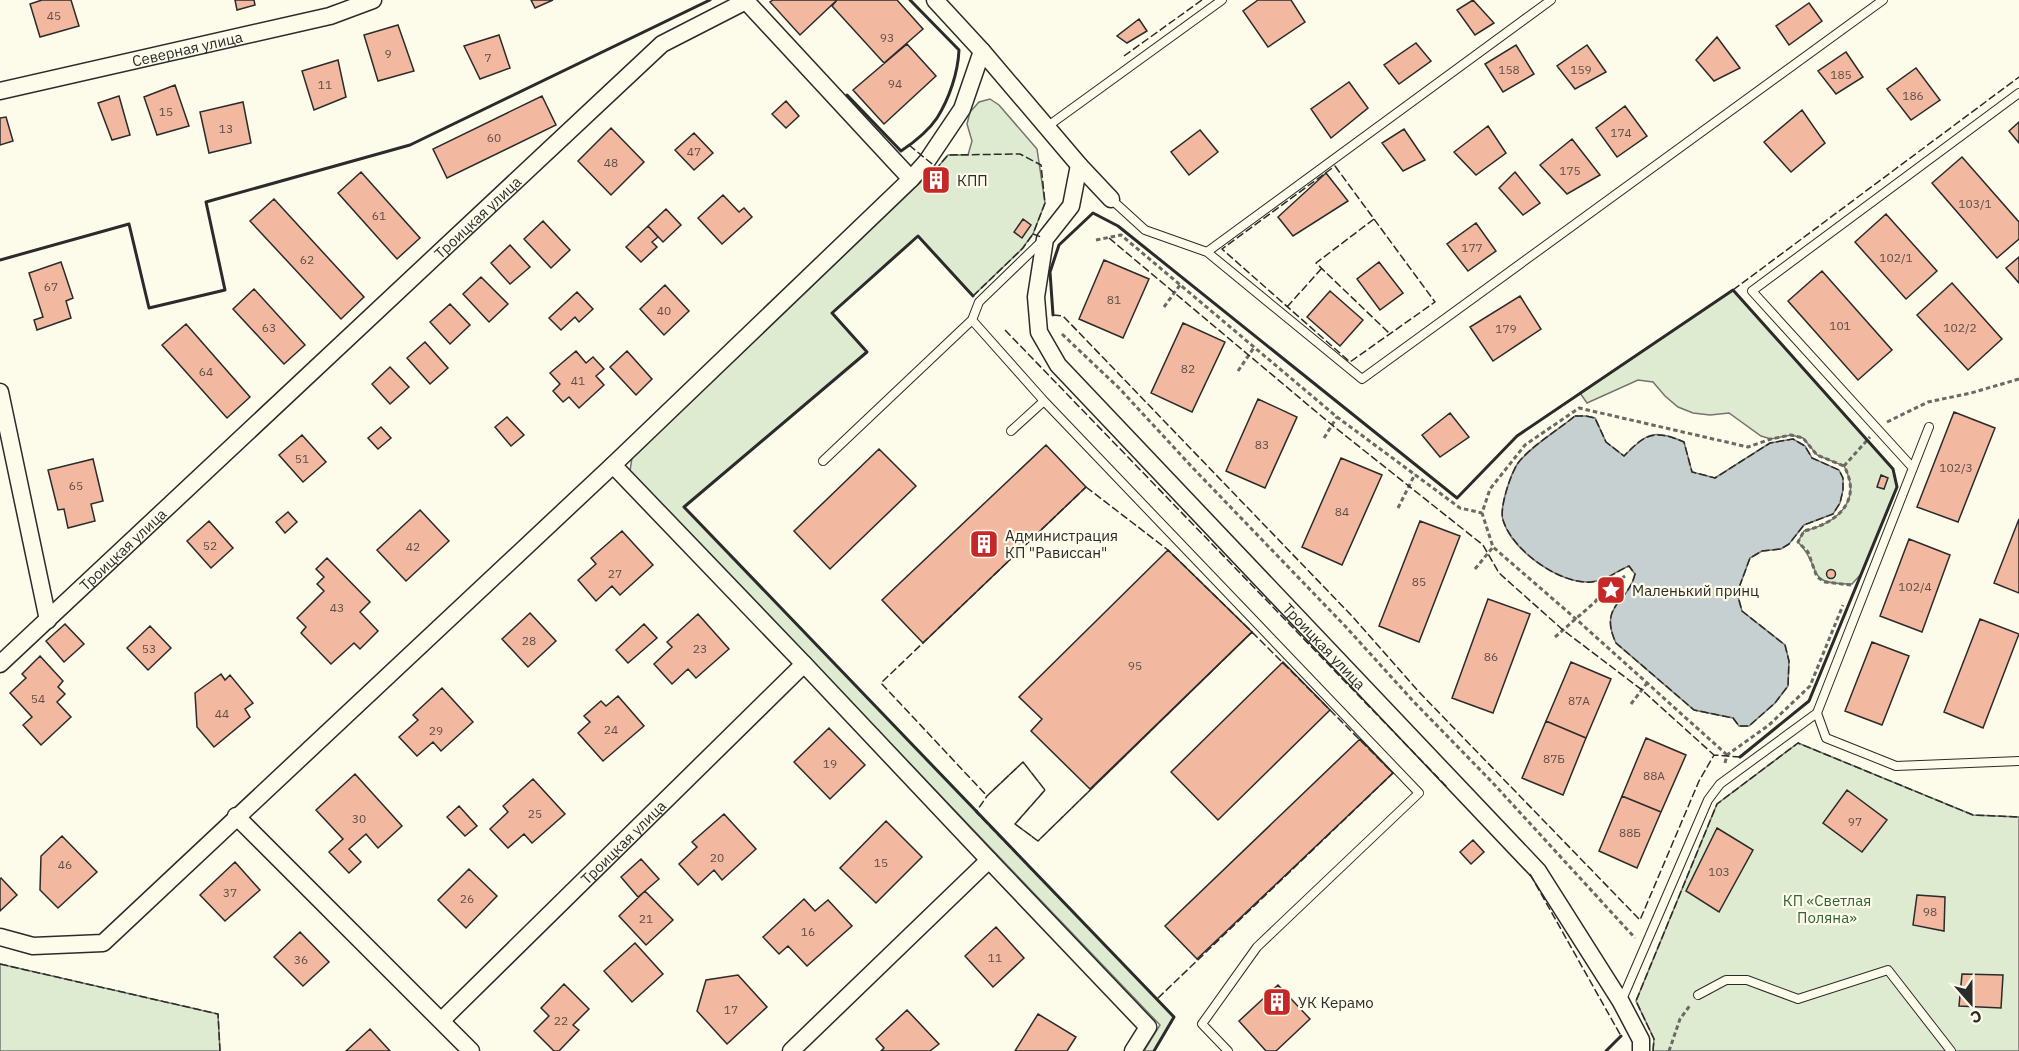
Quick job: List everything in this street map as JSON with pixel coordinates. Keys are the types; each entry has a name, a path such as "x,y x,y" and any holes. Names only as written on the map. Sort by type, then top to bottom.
{"street":[{"name":"Северная улица","path":"0,91 330,16 373,0"},
{"path":"935,0 1111,199"},
{"name":"Троицкая улица","path":"0,664 662,44 746,1 910,179"},
{"path":"0,937 33,946 103,943 613,465 910,179 927,161 962,109 982,51"},
{"path":"1045,239 1071,206 1079,165"},
{"name":"Троицкая улица","path":"1045,239 1036,297 1039,332 1058,365 1538,871 1621,1002 1641,1040 1641,1051"},
{"path":"0,392 48,620"},
{"path":"613,465 804,663 1148,1027 1133,1051"},
{"name":"Троицкая улица","path":"442,1020 804,663"},
{"path":"237,816 471,1051"},
{"path":"791,1051 989,860"}],"lane":[{"path":"1048,126 1222,0"},
{"path":"1207,252 1551,0"},
{"path":"1111,199 1145,230 1207,252 1362,378 1883,0"},
{"path":"1914,468 1752,291 2019,93"},
{"path":"823,461 972,320 979,302 1045,239"},
{"path":"972,320 1044,401 1419,793 1257,947 1202,1024 1228,1051"},
{"path":"1011,431 1044,401"},
{"path":"1621,1002 1708,800 1720,784 1817,713 1929,427"},
{"path":"1817,713 1826,738 1896,766 2019,761"},
{"path":"1698,994 1726,980 1748,980 1798,999 1888,970 1951,1051"}],"path":[{"path":"1096,240 1121,235 1337,417 1460,508 1482,513"},
{"path":"1164,307 1180,285"},
{"path":"1057,329 1120,389 1346,627 1644,948"},
{"path":"1238,371 1255,346"},
{"path":"1844,466 1877,427 1928,402 2019,379"},
{"path":"1727,755 1493,547 1482,513 1490,489 1525,445 1579,408 1748,447 1791,435 1803,438 1817,455 1844,466 1851,486 1850,497 1845,508 1829,521 1804,531 1798,542 1808,552 1817,577 1825,582 1852,584 1848,594"},
{"path":"1324,438 1337,417"},
{"path":"1398,508 1415,474"},
{"path":"1475,569 1493,547"},
{"path":"1555,637 1595,602 1603,591 1624,576"},
{"path":"1720,784 1727,755 1769,725 1810,686 1843,604"},
{"path":"1631,704 1647,683"},
{"path":"1669,1051 1680,1019 1698,994"}],"green space":[{"path":"990,99 999,105 1037,149 1045,203 1033,234 1021,250 973,296 918,236 832,313 867,352 684,507 1174,1017 1154,1051 1144,1051 1160,1025 630,471 632,458 924,179 935,192 948,182 937,168 948,155 968,155 972,141 967,124 970,112 979,102"},
{"path":"1733,290 1893,469 1897,487 1861,574 1852,584 1836,583 1820,578 1798,542 1804,531 1827,522 1844,509 1850,490 1844,466 1817,455 1803,438 1791,435 1771,439 1761,436 1729,413 1710,415 1693,413 1678,407 1653,382 1638,380 1587,403 1580,393"},
{"name":"КП «Светлая Поляна»","path":"1798,743 1973,815 2019,817 2019,1051 1653,1051 1654,1039 1636,1001 1717,804"},
{"path":"0,964 218,1014 220,1051 0,1051"}],"shaded area":[{"path":"1575,416 1595,418 1606,442 1624,456 1645,438 1657,434 1684,442 1692,472 1715,478 1770,443 1793,439 1805,446 1812,458 1839,470 1843,478 1843,490 1840,503 1833,514 1804,525 1789,544 1781,549 1762,551 1750,558 1737,593 1742,611 1785,645 1789,661 1788,686 1775,703 1749,726 1739,726 1733,718 1694,710 1616,643 1611,630 1611,620 1616,605 1632,584 1635,574 1629,566 1600,580 1587,582 1575,580 1549,570 1537,562 1525,553 1508,531 1502,515 1506,491 1515,468 1530,450"}],"building":[{"path":"42,0 71,0 79,26 40,37 30,4"},
{"path":"235,0 254,0 255,5 237,10"},
{"path":"531,0 553,0 535,8"},
{"path":"773,0 837,0 800,35 770,2"},
{"path":"837,0 897,0 923,29 884,63 832,6"},
{"path":"1258,0 1291,0 1305,22 1268,47 1243,11"},
{"path":"1473,0 1494,23 1475,35 1457,10"},
{"path":"1809,3 1822,21 1789,45 1776,26"},
{"path":"1139,19 1147,31 1127,43 1117,36"},
{"path":"398,25 414,71 378,81 364,35"},
{"path":"499,35 510,68 480,79 464,46"},
{"path":"1717,37 1740,68 1714,81 1696,60"},
{"path":"1416,43 1431,61 1399,84 1384,65"},
{"path":"907,44 936,76 884,124 853,90"},
{"path":"1516,45 1534,74 1503,92 1485,64"},
{"path":"1587,45 1606,72 1575,89 1557,66"},
{"path":"1846,52 1863,77 1836,94 1818,71"},
{"path":"338,60 346,97 314,110 302,71"},
{"path":"1916,68 1940,100 1911,120 1887,89"},
{"path":"1349,82 1368,108 1331,138 1311,109"},
{"path":"175,85 189,126 157,135 144,97"},
{"path":"119,96 130,135 112,140 98,103"},
{"path":"542,96 556,125 447,178 433,149"},
{"path":"786,101 799,116 786,128 772,114"},
{"path":"243,102 251,143 209,153 200,112"},
{"path":"1625,106 1647,136 1617,157 1596,128"},
{"path":"1802,110 1825,143 1791,172 1764,142"},
{"path":"6,117 13,141 0,145 0,118"},
{"path":"2019,122 2019,143 2009,131"},
{"path":"1488,126 1506,153 1476,175 1454,152"},
{"path":"611,128 644,162 611,195 578,161"},
{"path":"1404,129 1425,160 1403,171 1382,143"},
{"path":"1200,130 1218,152 1189,175 1171,152"},
{"path":"694,133 713,153 694,170 675,150"},
{"path":"1572,139 1600,175 1567,194 1540,165"},
{"path":"1962,157 2019,222 2019,239 1997,258 1932,183"},
{"name":"КПП","path":"937,168 949,181 935,192 924,179"},
{"path":"361,172 420,238 397,259 338,193"},
{"path":"1515,172 1540,203 1523,215 1499,188"},
{"path":"1326,173 1348,201 1293,236 1278,217"},
{"path":"723,195 739,212 744,208 752,217 722,244 698,218"},
{"path":"274,199 364,297 341,319 250,221"},
{"path":"666,209 681,225 663,242 648,226"},
{"path":"1886,214 1937,271 1906,299 1855,242"},
{"path":"1023,219 1031,225 1022,238 1014,232"},
{"path":"543,221 570,250 551,268 524,239"},
{"path":"1476,223 1496,251 1468,271 1447,244"},
{"path":"648,226 658,237 652,242 657,247 641,262 626,247"},
{"path":"510,245 530,267 510,284 491,263"},
{"path":"2019,257 2019,283 2006,268"},
{"path":"1104,260 1149,279 1123,338 1079,319"},
{"path":"61,262 73,298 66,301 71,318 37,330 34,320 43,317 29,273"},
{"path":"1379,262 1403,293 1380,310 1357,279"},
{"path":"1822,271 1892,350 1858,380 1788,301"},
{"path":"481,277 508,304 489,322 463,294"},
{"path":"1952,283 2002,339 1968,370 1917,315"},
{"path":"665,285 689,311 664,335 640,309"},
{"path":"254,289 305,345 284,364 233,309"},
{"path":"1330,291 1363,320 1340,346 1307,317"},
{"path":"577,292 593,309 579,322 575,317 561,330 549,318"},
{"path":"1520,296 1541,329 1493,361 1470,327"},
{"path":"450,304 470,325 450,344 430,322"},
{"path":"1183,323 1225,342 1192,412 1151,393"},
{"path":"186,324 250,397 227,418 162,345"},
{"path":"425,342 448,368 430,384 407,358"},
{"path":"576,351 586,363 593,357 604,369 596,376 604,385 579,408 569,397 563,402 553,391 560,384 550,373"},
{"path":"627,351 652,379 636,395 610,367"},
{"path":"390,367 409,387 390,404 372,384"},
{"path":"1258,399 1297,417 1265,488 1226,471"},
{"path":"1954,412 1995,428 1958,522 1917,507"},
{"path":"1450,413 1469,437 1440,457 1422,435"},
{"path":"507,417 524,435 511,446 495,427"},
{"path":"381,427 391,438 378,449 368,438"},
{"path":"302,435 326,462 303,482 279,455"},
{"name":"Администрация КП \"Рависсан\"","path":"1046,445 1086,487 923,643 882,600"},
{"path":"879,449 916,486 830,569 794,531"},
{"path":"1341,458 1382,475 1342,565 1302,547"},
{"path":"93,459 103,501 91,504 95,521 68,528 64,509 58,510 48,470"},
{"path":"1881,475 1888,478 1884,489 1877,487"},
{"path":"420,510 449,541 406,581 377,550"},
{"path":"288,512 297,522 285,533 276,522"},
{"path":"2019,519 2019,593 1994,583"},
{"path":"209,521 233,548 211,568 187,541"},
{"path":"1420,521 1460,536 1419,642 1379,626"},
{"path":"622,531 653,565 620,595 612,586 596,601 578,580 596,564 591,558"},
{"path":"1909,539 1950,555 1922,632 1880,616"},
{"path":"1168,550 1252,632 1090,789 1031,731 1042,719 1019,697"},
{"path":"327,558 370,602 360,612 378,631 360,649 354,643 331,664 301,633 306,627 297,618 324,591 317,584 324,577 316,569"},
{"path":"1831,570 1835,574 1831,578 1827,574"},
{"path":"1488,599 1530,614 1493,713 1452,698"},
{"path":"530,613 556,641 528,667 502,639"},
{"path":"698,614 729,649 696,678 688,669 672,684 654,664 672,647 667,642"},
{"path":"1980,619 2019,634 1983,728 1944,712"},
{"path":"65,624 84,644 64,662 46,641"},
{"path":"644,624 657,638 628,663 616,650"},
{"path":"150,626 171,648 148,670 127,648"},
{"path":"1872,642 1909,656 1882,725 1845,711"},
{"path":"40,656 63,681 58,687 65,694 57,702 71,717 41,745 23,725 32,717 10,693 26,678 22,674"},
{"path":"1283,662 1330,710 1218,820 1171,772"},
{"path":"1571,662 1611,679 1586,738 1546,721"},
{"path":"221,674 225,680 230,675 253,703 245,709 250,717 214,747 197,727 195,693"},
{"path":"442,688 473,722 441,751 433,742 417,756 399,737 418,720 413,715"},
{"path":"618,696 644,726 603,761 578,733 590,722 584,716 601,701 606,706"},
{"path":"1546,721 1586,738 1563,795 1522,778"},
{"path":"829,728 865,765 830,799 794,762"},
{"path":"1646,738 1686,755 1661,812 1622,796"},
{"path":"1360,739 1393,773 1197,959 1165,926"},
{"path":"355,774 402,826 378,848 366,834 349,849 361,862 349,873 329,852 343,839 316,810"},
{"path":"533,779 565,814 532,843 524,834 508,848 490,829 508,812 503,806"},
{"path":"1847,790 1887,820 1862,852 1823,823"},
{"path":"1622,796 1661,812 1637,868 1599,851"},
{"path":"459,806 477,826 465,836 447,817"},
{"path":"724,814 756,849 722,880 714,870 698,885 679,864 697,847 692,842"},
{"path":"886,821 922,857 876,903 840,868"},
{"path":"1717,828 1753,850 1719,912 1686,891"},
{"path":"62,836 97,872 58,908 40,890 41,856"},
{"path":"1473,840 1484,852 1471,864 1460,852"},
{"path":"641,859 659,879 638,897 621,877"},
{"path":"235,862 260,890 225,921 200,895"},
{"path":"469,869 497,896 466,928 438,900"},
{"path":"0,879 17,895 0,911"},
{"path":"645,891 673,920 646,945 619,916"},
{"path":"1917,895 1945,897 1944,931 1913,925"},
{"path":"804,899 815,911 828,900 852,926 807,966 788,946 779,954 763,937"},
{"path":"996,927 1024,958 993,987 965,956"},
{"path":"300,932 329,962 303,986 274,957"},
{"path":"635,943 663,974 632,1002 604,971"},
{"path":"1962,974 2003,975 2001,1008 1959,1006"},
{"path":"738,975 767,1007 727,1044 697,1011 706,980"},
{"path":"564,984 589,1009 573,1025 579,1030 559,1051 554,1051 534,1031 549,1016 541,1008"},
{"name":"УК Керамо","path":"1278,985 1310,1019 1276,1051 1266,1051 1239,1021"},
{"path":"907,1010 939,1044 930,1051 881,1051 884,1048 876,1039"},
{"path":"1038,1014 1076,1037 1067,1051 1015,1051"},
{"path":"370,1029 390,1051 346,1051"}],"fence":[{"path":"1124,56 1202,0"},
{"path":"1733,290 2019,77"},
{"path":"909,145 937,168 948,155 1020,154 1041,165 1045,203 1033,234 1041,237"},
{"path":"1335,166 1435,302 1350,362 1222,249 1335,166"},
{"path":"1374,219 1316,263 1390,334"},
{"path":"973,296 1023,248 1033,234"},
{"path":"1109,238 1332,425 1483,545 1499,573 1563,630 1642,690 1714,755"},
{"path":"1287,307 1322,268"},
{"path":"1053,315 1063,316 1351,615 1419,692 1640,920 1699,781 1714,755 1740,757"},
{"path":"1005,330 1447,787"},
{"path":"1575,416 1595,418 1606,442 1624,456 1644,438 1651,436 1665,436 1684,442 1692,472 1715,478 1770,443 1793,439 1805,446 1812,458 1839,470 1843,478 1843,490 1840,503 1833,514 1804,525 1789,544 1781,549 1762,551 1750,558 1737,593 1742,611 1785,645 1789,661 1788,686 1775,703 1749,726 1739,726 1733,718 1694,710 1616,643 1610,620 1612,612 1627,592 1635,574 1629,566 1607,578 1592,582 1566,578 1552,572 1527,554 1508,531 1502,515 1506,491 1515,468 1530,450 1575,416"},
{"path":"1086,487 1168,550 1252,632 1038,841 1015,824 1045,790 1023,762 987,796 881,683 1086,487"},
{"path":"1252,632 1393,773 1157,999 976,812 987,796 1023,762 1045,790 1015,824 1038,841 1252,632"},
{"path":"1653,1051 1654,1039 1636,1001 1717,804 1798,743 1973,815 2019,817"},
{"path":"1530,874 1621,1036"},
{"path":"0,964 218,1014 220,1051"}],"wall":[{"path":"0,260 129,224 149,308 225,290 206,202 410,145 710,0"},
{"path":"847,95 901,151 930,127 937,118 952,86 959,50 910,0"},
{"path":"1053,315 1050,272 1059,245 1093,213 1118,226 1457,498 1517,436 1733,290 1893,469 1897,487 1809,701 1740,757"},
{"path":"973,296 918,236 832,313 867,352 684,507 1174,1017 1154,1051"},
{"path":"1606,1051 1621,1036"}],"place":[{"name":"КПП","path":"936,180"},
{"name":"Администрация КП \"Рависсан\"","path":"984,544"},
{"name":"Маленький принц","path":"1611,590"},
{"name":"УК Керамо","path":"1277,1002"}]}
